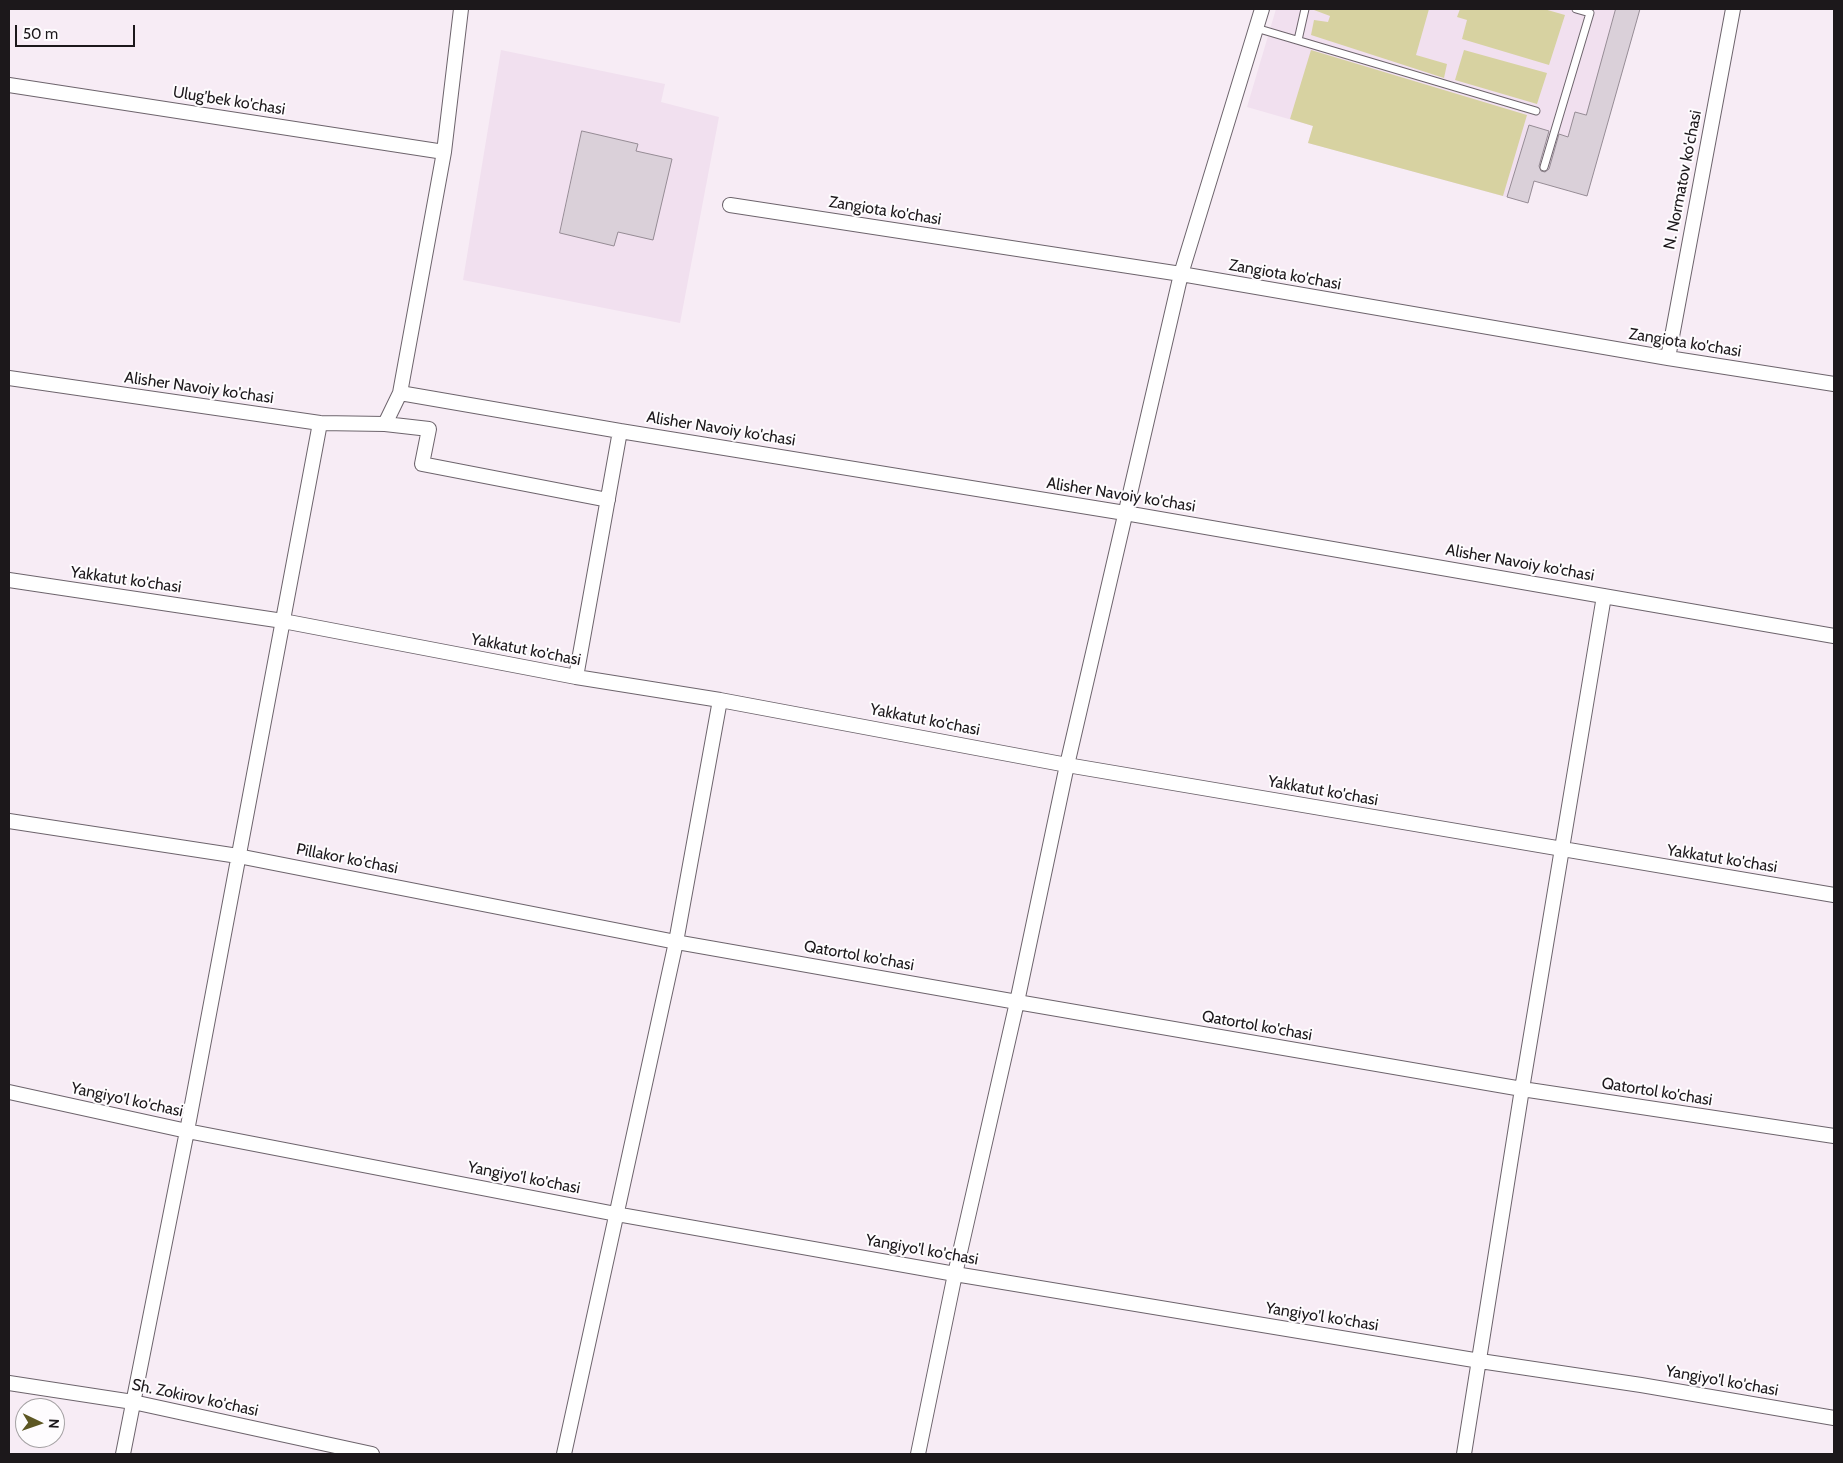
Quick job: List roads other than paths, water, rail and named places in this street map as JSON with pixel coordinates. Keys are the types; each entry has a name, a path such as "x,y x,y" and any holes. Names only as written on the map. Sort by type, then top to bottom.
{"street":[{"path":"385,424 400,393 444,152 461,9"},
{"path":"918,1454 1067,765 1181,274 1262,9"},
{"name":"N. Normatov ko'chasi","path":"1668,358 1733,9"},
{"name":"Ulug'bek ko'chasi","path":"9,85 444,152"},
{"name":"Zangiota ko'chasi","path":"730,205 1181,274 1668,358 1834,384"},
{"name":"Alisher Navoiy ko'chasi","path":"9,378 320,423 385,424 429,429 422,464 608,500"},
{"name":"Alisher Navoiy ko'chasi","path":"400,393 620,431 1125,513 1834,636"},
{"path":"124,1454 187,1131 320,423"},
{"path":"576,677 620,431"},
{"name":"Yakkatut ko'chasi","path":"9,580 283,621 576,677 720,700 1067,765 1834,896"},
{"path":"1464,1454 1522,1089 1604,596"},
{"path":"564,1454 676,942 720,700"},
{"name":"Pillakor ko'chasi","path":"9,821 238,856 676,942"},
{"name":"Qatortol ko'chasi","path":"676,942 1522,1089 1834,1136"},
{"name":"Yangiyo'l ko'chasi","path":"9,1092 187,1131 616,1214 956,1274 1834,1418"},
{"name":"Sh. Zokirov ko'chasi","path":"9,1383 133,1402 372,1454"}],"lane":[{"path":"1298,40 1305,9"},
{"path":"1544,167 1590,13 1576,9"},
{"path":"1256,28 1536,111"}]}
